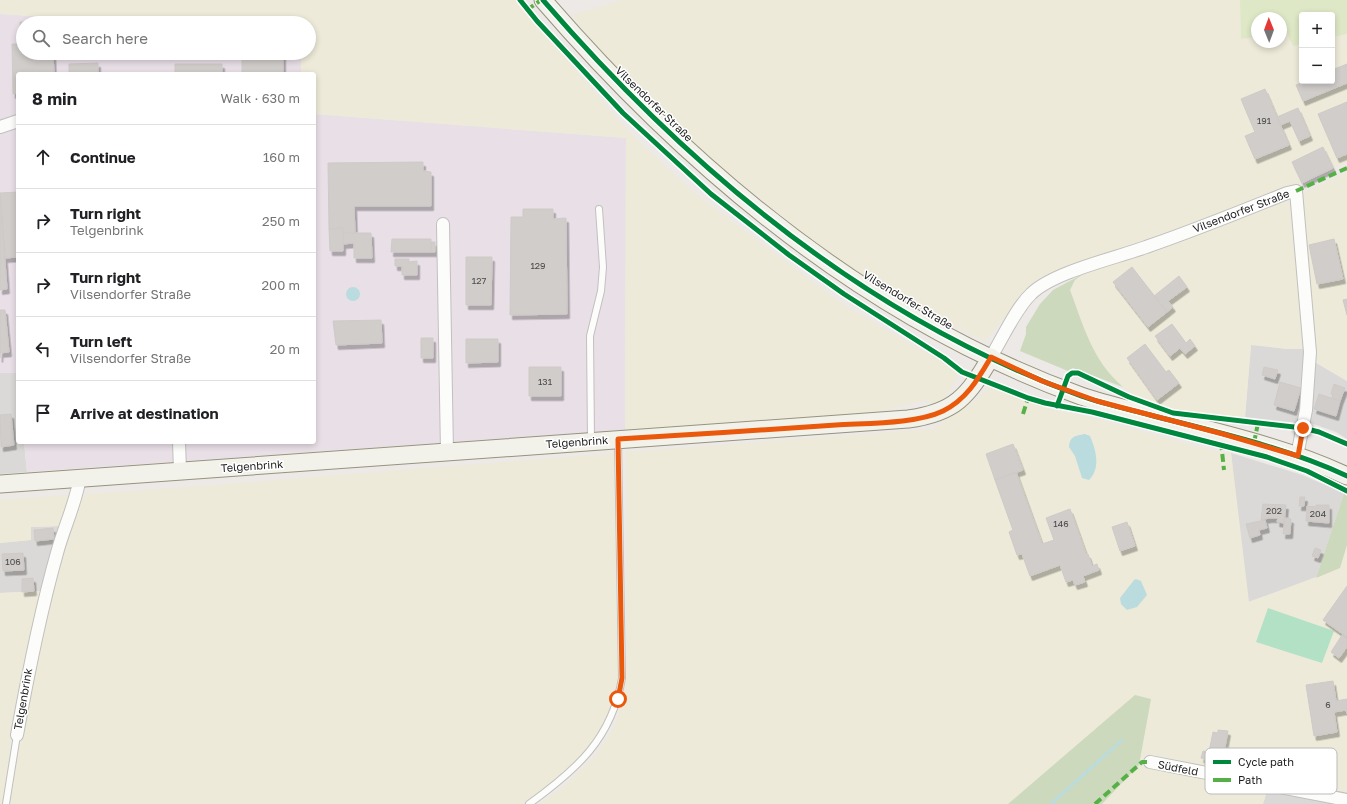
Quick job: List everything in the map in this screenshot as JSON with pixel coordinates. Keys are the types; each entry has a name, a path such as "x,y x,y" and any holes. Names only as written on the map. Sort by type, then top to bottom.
{"street":[{"name":"Vilsendorfer Straße","path":"543,0 587,51 635,101 701,162 753,207 832,265 890,303 929,326 1042,381 1097,401 1298,456 1347,476"},
{"path":"0,127 16,123"},
{"name":"Vilsendorfer Straße","path":"991,357 1023,304 1031,294 1041,286 1060,276 1179,235 1287,193 1296,191 1310,352 1306,410 1298,456"},
{"path":"443,224 447,452"},
{"name":"Telgenbrink","path":"0,484 618,439 880,422 927,416 945,410 965,395 970,390 991,357"},
{"path":"179,444 180,470"},
{"name":"Telgenbrink","path":"17,735 29,668 57,552 78,492 80,477"},
{"name":"Südfeld","path":"1150,762 1205,773"},
{"name":"Südfeld","path":"1316,794 1347,800"}],"lane":[{"path":"591,441 590,336 602,291 603,267 600,209"},
{"path":"528,804 561,781 592,749 609,721 618,699 622,678 618,439"},
{"path":"6,804 17,735"}],"shaded area":[{"path":"0,0 515,0 629,132 693,192 844,305 946,364 959,375 946,396 932,405 927,400 876,412 625,430 626,138 316,114 316,72 301,72 301,60 316,60 316,16 30,16 0,14"},
{"path":"622,0 1240,0 1241,39 1251,38 1251,48 1287,48 1287,33 1293,45 1299,44 1299,84 1335,84 1335,36 1347,34 1347,162 1285,191 1102,258 1045,276 1029,290 985,341 954,326 851,269 795,227 705,154 644,96 584,32 572,15"},
{"path":"0,14 30,16 16,16 16,60 301,60 301,72 16,72 16,373 0,373"},
{"path":"316,114 626,138 625,430 27,472 24,444 316,444"},
{"path":"1347,172 1347,381 1313,361 1301,194"},
{"path":"1293,202 1305,349 1287,349 1251,345 1245,417 1199,414 1165,409 1144,401 1123,387 1109,375 1090,345 1070,290 1075,280 1083,274 1228,224 1274,203"},
{"path":"1251,344 1287,349 1305,349 1299,423 1245,417"},
{"path":"1313,361 1347,381 1347,439 1336,432 1308,422"},
{"path":"0,373 16,373 16,444 24,444 27,472 0,474"},
{"path":"989,386 1056,411 1090,417 1214,451 1231,453 1249,602 1340,568 1347,545 1347,794 1337,792 1337,748 1205,748 1205,767 1155,758 1140,759 1151,699 1135,695 1008,804 539,804 562,788 596,755 616,724 623,699 627,674 626,452 933,429 979,398"},
{"path":"616,453 618,677 615,699 599,734 588,749 563,775 522,804 10,804 21,735 60,557 72,520 85,494"},
{"path":"1231,453 1302,475 1344,493 1316,578 1248,602"},
{"path":"68,495 68,501 60,526 31,527 31,540 0,543 0,500"},
{"path":"60,526 41,591 0,593 0,543 30,540 31,527"},
{"path":"41,591 24,665 12,729 3,804 0,804 0,593"},
{"path":"1139,765 1205,778 1205,794 1266,794 1263,804 1102,804"},
{"path":"1266,794 1285,794 1343,804 1263,804"}],"green space":[{"path":"1240,0 1347,0 1347,34 1335,36 1335,12 1299,12 1299,45 1293,46 1287,33 1287,12 1251,12 1251,38 1241,39"},
{"path":"1083,274 1075,280 1070,290 1096,354 1112,377 1123,387 1073,368 1068,371 1020,351 1026,334 1026,327 1040,304 1053,290"},
{"path":"1344,493 1347,496 1347,545 1340,568 1316,578"},
{"path":"1268,608 1334,631 1322,663 1256,642"},
{"path":"1135,695 1151,699 1139,765 1102,804 1008,804"}],"water":[{"path":"353,287 358,289 360,294 358,299 353,301 348,299 346,294 348,289"},
{"path":"1085,434 1090,436 1096,459 1095,470 1089,480 1082,478 1075,456 1069,447 1074,437"},
{"path":"1136,579 1141,581 1147,595 1137,607 1127,610 1121,604 1120,598"}],"building":[{"path":"12,44 16,44 16,60 53,60 54,72 16,72 16,93 13,94"},
{"path":"242,60 283,60 283,72 242,72"},
{"path":"98,63 98,72 69,72 69,64"},
{"path":"175,64 222,64 222,72 175,72"},
{"path":"1347,64 1347,83 1303,101 1296,85 1335,84 1335,69"},
{"path":"1265,89 1289,145 1255,159 1245,136 1255,132 1241,99"},
{"path":"1347,102 1347,154 1337,158 1318,114"},
{"path":"1298,108 1310,136 1299,141 1290,121 1280,125 1277,117"},
{"path":"1323,147 1333,168 1302,183 1292,162"},
{"path":"423,162 423,171 431,172 431,206 354,206 355,233 343,233 343,228 329,229 328,163"},
{"path":"16,192 16,257 5,258 0,193"},
{"path":"0,193 7,289 0,290"},
{"path":"523,209 553,209 553,219 566,218 567,314 510,315 511,217 523,217"},
{"path":"343,228 343,251 330,251 329,229"},
{"path":"343,233 371,233 372,258 354,258 354,243 343,244"},
{"path":"392,239 431,239 431,252 391,252"},
{"path":"1334,239 1343,279 1317,284 1309,245"},
{"path":"431,242 435,242 435,252 431,252"},
{"path":"466,257 492,257 491,305 466,305"},
{"path":"395,259 409,259 409,262 417,261 417,275 402,275 402,266 395,266"},
{"path":"1132,267 1167,312 1148,327 1113,282"},
{"path":"1179,276 1187,287 1168,301 1173,307 1167,312 1154,296"},
{"path":"1347,299 1347,315 1343,300"},
{"path":"0,310 5,310 9,352 0,353"},
{"path":"381,320 382,343 336,345 333,321"},
{"path":"1172,324 1186,343 1190,339 1195,346 1185,354 1180,348 1170,356 1155,336"},
{"path":"421,338 433,338 433,358 421,358"},
{"path":"466,339 498,339 498,362 466,363"},
{"path":"1145,344 1166,372 1169,370 1179,383 1157,400 1127,358"},
{"path":"529,367 561,367 561,396 529,396"},
{"path":"1264,367 1278,370 1275,379 1262,375"},
{"path":"1280,382 1301,388 1294,411 1274,405"},
{"path":"1334,384 1345,388 1340,401 1332,398 1333,395 1331,394"},
{"path":"1319,394 1340,401 1336,416 1314,409"},
{"path":"11,414 14,445 1,447 0,415"},
{"path":"1013,444 1023,470 995,480 986,454"},
{"path":"1016,472 1042,544 1054,540 1046,518 1070,509 1086,554 1088,554 1092,566 1097,564 1099,570 1083,576 1085,582 1075,585 1073,580 1066,582 1060,565 1030,576 1022,554 1017,555 1009,532 1013,530 995,480"},
{"path":"1300,497 1305,497 1304,506 1299,506"},
{"path":"1263,504 1286,505 1284,523 1277,522 1278,518 1261,520"},
{"path":"1316,505 1329,505 1329,523 1306,521 1307,506 1316,507"},
{"path":"1285,518 1291,519 1290,534 1283,534"},
{"path":"1265,520 1267,528 1259,530 1260,535 1250,538 1246,524"},
{"path":"1127,522 1135,546 1120,551 1112,527"},
{"path":"53,528 54,539 35,541 34,530"},
{"path":"1315,548 1321,550 1318,558 1312,556"},
{"path":"23,553 24,570 3,571 2,554"},
{"path":"33,578 34,591 22,592 22,579"},
{"path":"1347,586 1347,637 1323,620"},
{"path":"1342,635 1347,639 1347,647 1339,658 1331,652"},
{"path":"1333,681 1336,701 1347,699 1347,714 1346,710 1334,712 1337,732 1314,736 1306,685"},
{"path":"1218,730 1228,731 1225,748 1210,748 1213,732 1218,733"},
{"path":"1203,751 1205,751 1205,759 1201,758"}],"waterway":[{"path":"1051,804 1122,740"}],"marked path":[{"path":"527,10 541,0"},
{"path":"1296,191 1347,168"},
{"path":"1023,414 1028,398"},
{"path":"1254,443 1258,423"},
{"path":"1221,442 1224,470"},
{"path":"1095,804 1142,762 1150,762"}],"cycle path":[{"path":"520,0 537,21 623,113 711,194 789,255 844,294 944,358 962,372 1028,398 1045,403 1092,412 1267,457 1307,471 1347,491"},
{"path":"543,0 599,62 659,122 721,179 787,232 856,281 928,325 1003,364 1081,396 1275,448 1347,476"},
{"path":"1057,406 1068,376 1072,373 1078,373 1129,397 1173,413 1303,428 1319,432 1347,444"}],"route":[{"path":"618,699 622,678 618,439 880,422 927,416 945,410 960,400 978,379 991,357 1042,381 1097,401 1223,434 1298,456 1303,428"}]}
